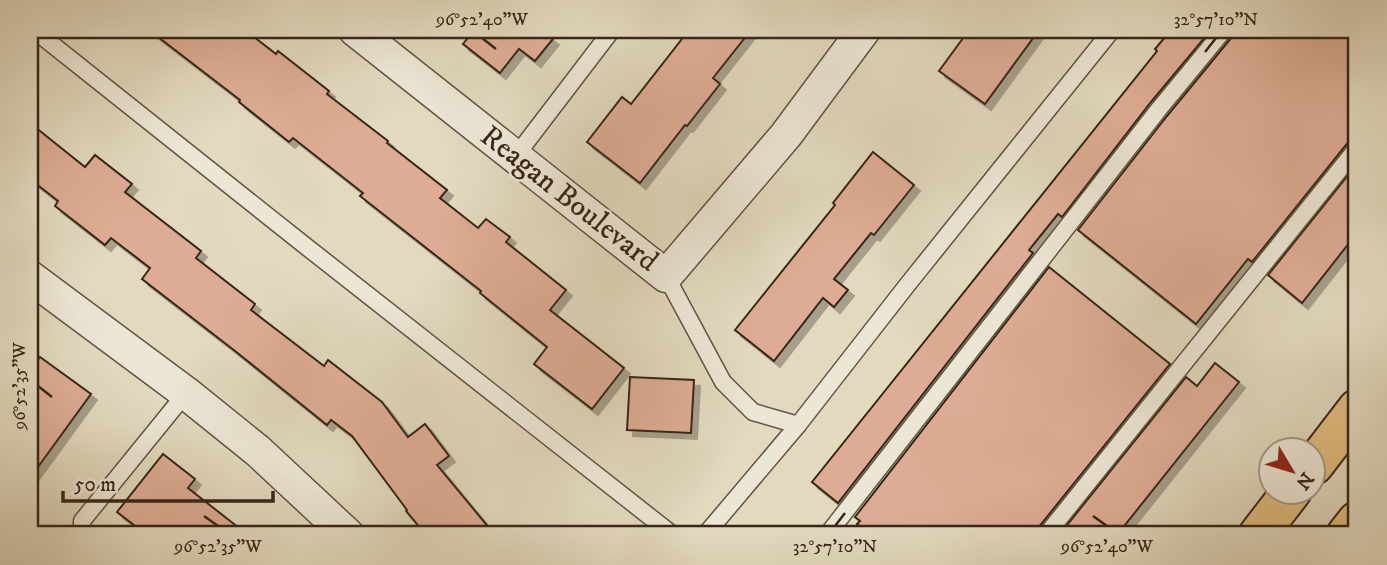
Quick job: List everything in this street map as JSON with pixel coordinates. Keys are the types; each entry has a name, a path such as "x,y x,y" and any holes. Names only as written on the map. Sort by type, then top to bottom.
{"main road":[{"path":"1328,447 1357,409"},
{"path":"1258,535 1282,505"},
{"path":"1346,535 1357,522"}],"street":[{"name":"Reagan Boulevard","path":"369,34 516,157 666,276 786,135 863,30"},
{"path":"30,277 186,393 258,452 348,535"}],"lane":[{"path":"34,30 673,535"},
{"path":"516,157 612,30"},
{"path":"705,535 798,425 1112,30"},
{"path":"827,535 1159,109 1224,30"},
{"path":"1046,535 1357,148"},
{"path":"666,276 723,382 752,412 798,425"},
{"path":"82,535 82,521 186,393"}],"building":[{"path":"149,30 245,30 276,54 278,51 329,91 327,94 447,190 440,198 478,228 486,219 510,237 506,242 566,290 550,310 624,368 592,409 534,364 547,347 480,293 481,291 360,196 363,193 293,138 289,142 239,102 240,100"},
{"path":"474,30 541,30 553,39 535,61 519,49 500,73 463,44"},
{"path":"689,30 751,30 713,78 720,84 640,183 587,142 622,97 631,104"},
{"path":"969,30 1039,30 985,104 939,71"},
{"path":"1171,30 1211,30 1062,217 1058,214 1029,250 1033,253 838,503 812,482"},
{"path":"1234,30 1357,30 1357,138 1349,141 1252,262 1248,259 1196,324 1078,230 1232,37"},
{"path":"30,123 85,167 95,155 132,184 125,192 201,251 196,258 255,304 251,310 324,366 328,360 382,402 408,437 425,424 449,456 437,465 495,535 426,535 352,436 331,420 327,425 142,279 150,268 111,238 105,245 55,206 58,201 30,179"},
{"path":"873,152 914,185 834,279 848,290 834,307 823,298 774,361 735,330 835,205 833,203"},
{"path":"1357,164 1357,233 1302,303 1268,275"},
{"path":"1049,267 1170,364 1038,528 1036,535 871,535 857,524 860,521 855,517"},
{"path":"40,357 91,394 30,478 30,371"},
{"path":"1215,363 1239,382 1117,535 1059,535 1186,377 1197,386"},
{"path":"630,377 694,380 691,433 627,430"},
{"path":"163,454 195,479 188,488 248,535 147,535 117,512"}]}
